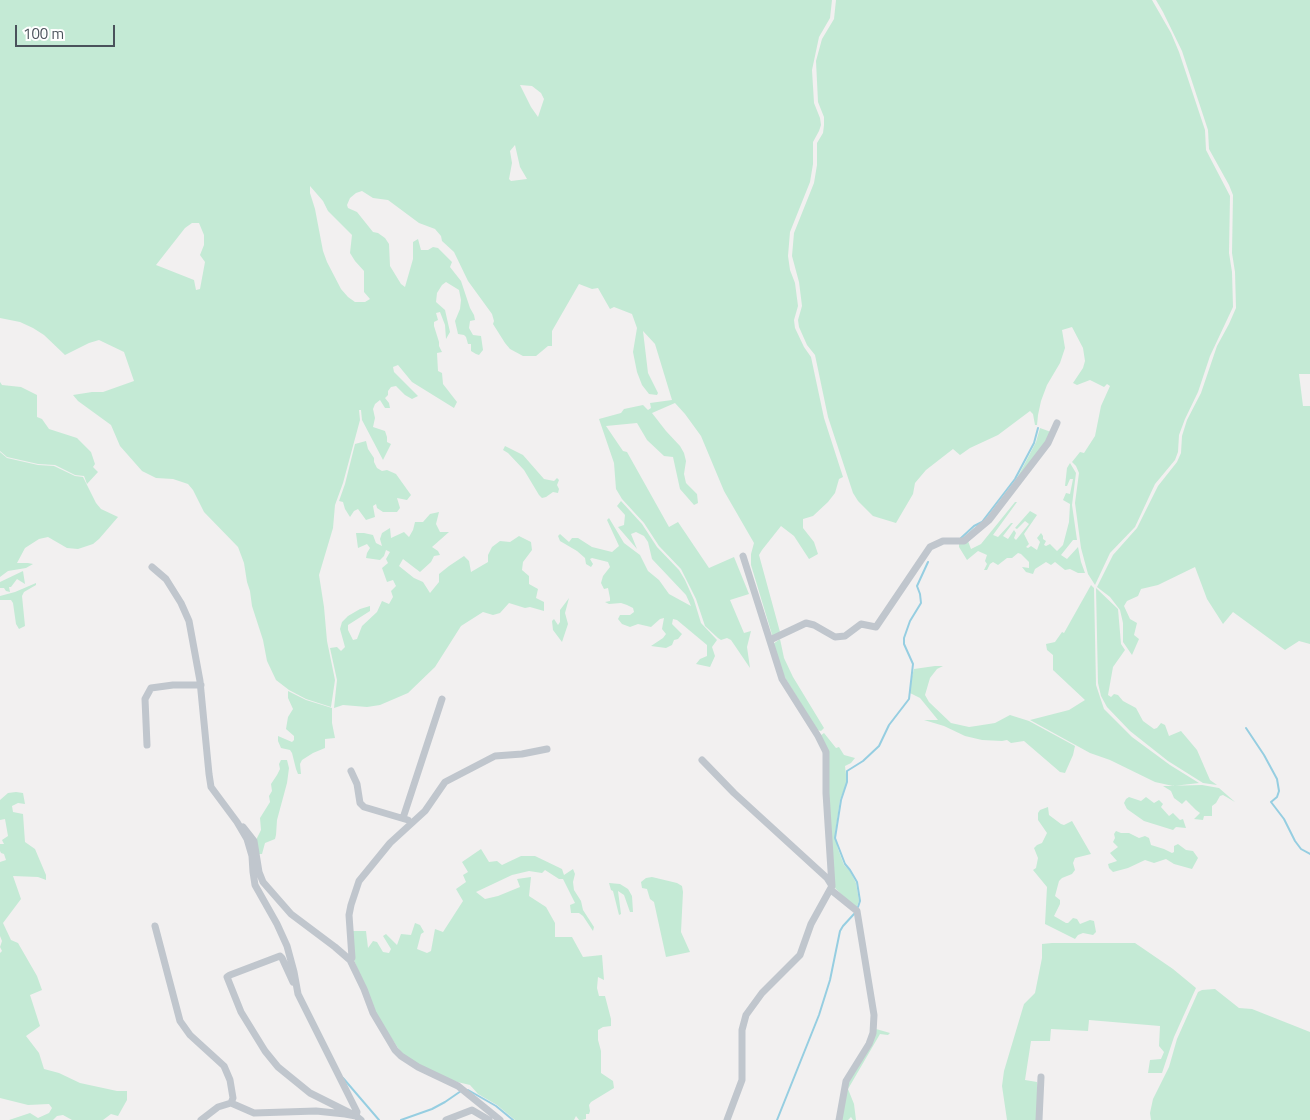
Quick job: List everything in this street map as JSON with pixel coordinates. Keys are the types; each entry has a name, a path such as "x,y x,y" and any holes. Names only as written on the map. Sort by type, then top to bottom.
{"street":[{"path":"770,640 806,624 814,626 834,637 845,636 861,624 876,627 930,547 943,541 964,541 989,520 1048,444 1057,423"},
{"path":"727,1120 742,1080 742,1030 746,1015 762,993 800,955 812,924 831,888 833,879 826,794 826,752 782,679 743,556"},
{"path":"152,567 166,579 185,612 191,630 201,685 211,787 237,822 250,847 256,886 287,946 298,994"},
{"path":"147,745 146,699 151,688 173,684 201,685"},
{"path":"404,818 442,699"},
{"path":"350,960 352,958 350,906 360,882 390,843 424,811 445,782 495,756 522,754 547,749"},
{"path":"702,760 734,793 827,878 831,888 854,909 874,1014 874,1023 869,1044 846,1081 839,1120"},
{"path":"350,771 357,784 360,803 364,807 412,822"},
{"path":"237,822 246,829 254,841 259,872 263,882 292,914 350,960 358,974 373,1013 395,1050 418,1067 458,1086 500,1120"},
{"path":"155,926 180,1021 190,1035 224,1066 230,1080 231,1103"},
{"path":"280,956 282,958 359,1118 310,1093 278,1067 265,1051 241,1012 227,977 280,956"},
{"path":"1039,1120 1041,1077"},
{"path":"200,1120 218,1107 231,1103 254,1113 316,1111 359,1118"},
{"path":"446,1120 472,1110 490,1120"}],"green space":[{"path":"0,0 832,0 830,18 819,37 812,70 814,103 821,125 813,142 813,164 810,182 790,232 788,256 790,270 795,283 798,306 794,320 795,328 811,357 824,418 843,477 839,479 835,493 828,502 813,516 803,519 803,528 814,542 818,554 809,559 794,536 781,526 759,555 780,632 773,638 751,565 754,543 724,491 701,436 685,414 675,403 652,413 684,453 686,483 697,494 698,503 694,505 680,489 673,457 664,456 647,440 637,423 606,426 623,451 627,452 669,527 678,522 709,568 734,557 749,594 730,600 744,633 751,631 747,647 750,668 731,640 727,638 721,640 705,626 696,599 681,569 659,546 644,523 622,499 616,489 614,463 599,419 621,413 624,409 643,405 648,410 651,408 650,403 672,400 655,344 643,331 648,373 658,393 657,395 649,394 642,385 633,352 637,328 632,314 614,307 610,309 598,288 592,289 579,284 552,331 552,346 548,346 536,356 523,356 510,349 505,343 493,324 492,314 468,281 454,252 442,241 441,236 435,229 419,223 388,200 373,198 362,191 350,198 347,205 348,208 357,212 373,232 385,238 389,244 390,266 401,284 405,287 413,259 413,242 418,239 421,250 428,250 433,247 438,248 452,262 450,267 461,281 474,315 475,320 470,321 469,328 473,335 481,336 483,350 479,355 471,351 471,344 468,344 466,337 458,334 455,321 460,309 459,290 446,282 437,293 436,302 445,310 450,332 446,339 445,325 440,312 436,313 438,320 434,322 434,326 442,352 437,353 438,371 442,373 443,384 457,402 454,408 412,382 398,365 393,367 394,372 418,396 412,399 396,386 391,387 385,398 390,408 385,408 380,400 375,404 373,409 375,418 373,427 385,431 387,442 391,444 383,460 362,420 361,410 359,410 360,420 335,505 333,528 319,575 327,641 335,680 331,707 306,699 276,680 267,661 263,640 252,606 244,563 238,547 204,512 193,490 188,484 173,479 156,478 142,471 120,446 111,425 78,401 73,395 103,392 134,381 124,352 99,340 65,355 44,335 33,328 20,322 0,318","holes":["520,85 532,86 541,93 544,99 538,117","515,145 520,167 527,179 511,181 509,179 512,163 510,151","310,186 323,201 328,211 352,235 350,253 364,271 364,292 370,299 365,302 355,302 348,297 341,289 327,262 310,193","192,223 199,223 204,235 204,245 200,255 205,262 200,289 196,290 194,280 156,265 185,228"]},
{"path":"836,0 1152,0 1171,33 1205,130 1206,150 1230,196 1229,253 1232,272 1233,307 1210,356 1198,392 1185,419 1179,435 1178,452 1175,460 1155,484 1135,527 1110,553 1095,585 1088,574 1081,548 1075,503 1079,473 1072,462 1080,452 1084,453 1095,436 1101,406 1110,386 1107,384 1104,387 1090,380 1077,385 1073,383 1083,368 1085,361 1083,348 1072,327 1062,330 1065,348 1060,363 1047,385 1041,401 1037,425 1035,425 1033,414 1030,411 998,435 970,448 960,455 953,449 926,470 915,483 913,494 896,523 873,516 853,493 828,417 815,355 807,345 799,327 798,320 802,306 799,282 792,256 794,233 814,183 817,165 817,143 823,133 824,117 818,102 816,61 822,39 834,19"},
{"path":"1156,0 1310,0 1310,374 1299,374 1303,406 1310,406 1310,644 1299,641 1285,650 1233,612 1223,624 1207,599 1195,567 1158,585 1141,589 1138,596 1127,601 1124,606 1130,619 1137,623 1134,635 1139,639 1132,655 1123,642 1123,623 1120,610 1110,597 1097,587 1113,555 1137,528 1158,486 1177,462 1181,453 1182,436 1187,420 1201,393 1217,346 1236,308 1235,272 1232,253 1233,195 1209,149 1208,130 1182,51"},
{"path":"0,382 2,385 21,387 37,395 37,417 42,419 49,429 77,438 91,452 95,464 93,467 98,472 87,484 84,476 75,475 55,465 38,464 7,457 0,451"},
{"path":"1040,428 1051,432 1047,443 986,522 964,537 988,516 1014,483 1036,442"},
{"path":"366,441 377,468 396,474 411,495 407,500 397,498 400,508 397,512 383,512 377,508 376,504 373,506 375,517 366,520 358,509 350,517 343,502 339,501 355,444"},
{"path":"505,446 523,455 544,479 554,481 557,478 559,480 557,485 558,493 553,492 542,498 524,470 503,450"},
{"path":"0,452 7,458 38,465 54,466 75,476 83,477 101,509 118,517 93,544 78,549 67,548 48,537 39,539 25,548 17,563 33,564 26,568 8,571 0,577"},
{"path":"1070,463 1076,473 1072,505 1077,540 1073,540 1061,555 1067,559 1078,547 1085,573 1078,573 1070,569 1065,570 1055,562 1051,565 1046,562 1035,569 1033,574 1026,572 1022,567 1029,568 1029,562 1018,553 998,565 993,562 987,570 984,570 987,564 985,561 987,555 978,551 967,560 959,547 959,543 968,541 971,549 981,544 1015,502 1017,502 993,535 998,537 1013,523 1003,536 1008,539 1014,530 1016,533 1014,538 1016,540 1029,524 1025,521 1017,529 1015,528 1030,511 1037,515 1024,534 1029,544 1026,547 1031,546 1037,550 1040,542 1037,538 1041,533 1046,541 1044,545 1050,544 1057,551 1063,545 1069,522 1070,504 1063,500 1066,493 1070,494 1073,479 1070,479 1067,486 1065,486 1067,468"},
{"path":"621,501 642,524 657,547 679,570 685,580 701,623 717,640 712,647 715,656 710,667 696,664 700,659 707,656 707,645 677,620 673,619 672,624 682,634 678,639 674,640 672,645 666,648 651,646 666,634 662,629 664,618 651,627 638,624 630,627 622,624 618,619 620,615 630,615 634,612 633,608 627,605 605,602 610,601 608,588 604,589 601,583 603,576 610,567 608,562 592,558 590,559 593,564 591,567 586,564 585,558 577,551 560,541 558,536 560,534 569,542 572,538 578,538 592,547 612,552 619,546 607,520 609,518 624,543 640,555 648,571 659,580 669,594 691,606 686,595 652,559 648,542 644,536 636,532 631,534 637,549 618,527 624,525 625,515 617,506"},
{"path":"439,512 436,524 440,532 449,532 432,547 440,555 434,556 431,562 420,572 403,559 399,566 414,578 423,582 430,593 439,582 439,574 464,556 469,561 471,572 488,562 488,555 492,547 500,541 510,542 519,536 531,542 532,550 523,562 522,570 529,576 529,584 538,589 536,598 544,602 544,611 509,603 500,613 493,615 483,612 461,626 435,667 408,693 380,705 367,707 343,705 334,708 337,680 330,648 337,647 341,651 345,647 340,629 342,622 360,609 370,606 370,611 348,625 348,630 353,640 357,639 362,626 377,612 382,601 389,604 393,597 391,591 396,586 393,580 387,582 382,568 388,563 386,559 390,552 386,550 380,560 366,558 370,548 367,544 358,548 356,533 373,535 376,543 382,546 380,539 382,533 390,528 391,538 404,532 409,537 415,522 423,522 430,514"},
{"path":"23,571 25,584 17,579 9,587 10,592 0,588 0,582"},
{"path":"36,583 36,585 24,592 22,596 25,626 19,629 16,624 13,603 11,600 0,600 0,596"},
{"path":"1091,585 1094,588 1096,685 1104,709 1132,737 1170,765 1199,783 1173,786 1155,782 1110,760 1090,753 1030,720 1069,710 1085,700 1053,670 1053,655 1047,650 1046,644 1055,642 1062,632 1064,633"},
{"path":"1096,588 1118,609 1121,644 1125,650 1113,667 1108,695 1111,697 1114,694 1118,695 1123,701 1136,708 1143,721 1154,729 1161,723 1165,725 1169,736 1181,731 1197,750 1210,780 1217,785 1203,783 1168,761 1130,731 1107,707 1101,696 1098,683"},
{"path":"569,598 565,613 568,624 562,642 553,630 552,621 554,619 558,625 560,622 560,610"},
{"path":"780,639 784,658 793,677 824,728 821,731 817,730 784,676 773,644"},
{"path":"943,666 937,669 930,678 925,695 929,702 951,723 969,727 995,723 1010,715 1029,721 1075,746 1065,773 1060,772 1024,741 1011,743 1007,740 982,740 965,736 944,726 924,720 938,720 920,698 910,693 911,680 914,669"},
{"path":"288,691 306,700 332,708 335,738 325,739 325,748 302,760 300,764 301,774 298,774 290,750 281,748 278,741 278,736 292,742 294,740 294,736 286,729 288,717 293,709 288,698"},
{"path":"824,733 836,748 839,747 844,755 855,758 845,766 847,782 840,800 835,834 844,865 850,871 856,883 859,901 856,909 834,887 827,779 820,736"},
{"path":"281,760 287,760 289,768 277,820 276,835 275,839 265,843 262,854 259,854 256,840 261,830 260,818 270,802 271,784 280,769 279,764"},
{"path":"1202,785 1219,788 1235,802 1223,795 1220,796 1212,806 1212,816 1204,816 1203,820 1194,819 1200,813 1186,800 1182,804 1174,798 1171,791 1163,786"},
{"path":"8,793 23,793 25,804 18,803 12,806 13,812 23,814 25,842 35,849 46,875 46,880 38,877 13,876 21,899 3,923 11,940 18,943 37,976 42,990 30,995 40,1026 26,1036 39,1053 44,1069 59,1073 80,1083 117,1091 127,1091 127,1100 118,1116 111,1114 103,1120 72,1120 63,1115 57,1116 53,1120 9,1120 30,1113 38,1118 49,1113 52,1108 49,1104 28,1105 0,1098 0,953 2,951 0,947 2,941 0,936 0,862 6,860 4,854 0,851 0,844 4,844 2,840 8,836 5,819 0,820 0,800"},
{"path":"1129,797 1141,801 1146,797 1154,803 1159,800 1163,804 1161,807 1169,816 1173,813 1180,820 1183,819 1186,828 1176,827 1173,830 1144,821 1127,809 1124,803"},
{"path":"1048,807 1049,815 1061,824 1064,825 1072,821 1091,854 1075,858 1073,863 1075,870 1072,874 1059,881 1055,896 1060,900 1060,904 1054,916 1066,923 1073,918 1077,919 1080,924 1090,920 1094,921 1096,932 1093,935 1083,933 1075,939 1045,924 1047,887 1033,870 1036,868 1038,858 1034,848 1042,843 1047,833 1038,820 1038,813 1040,810"},
{"path":"1116,831 1129,833 1139,838 1145,836 1149,838 1151,845 1172,853 1174,852 1174,846 1178,844 1186,850 1193,851 1198,858 1192,869 1174,864 1166,859 1154,863 1145,860 1128,868 1113,872 1108,864 1117,861 1110,853 1118,847 1113,842"},
{"path":"481,849 489,862 497,861 502,865 521,856 535,856 562,869 564,875 573,869 575,874 574,890 581,901 583,910 594,927 593,931 583,916 579,913 571,913 570,905 575,903 563,879 559,879 545,870 542,873 529,871 512,875 476,892 485,899 498,896 520,887 517,879 531,877 529,896 546,907 555,923 555,937 572,937 583,957 602,955 604,980 598,977 597,988 599,996 605,996 611,1026 598,1030 598,1040 601,1051 601,1073 613,1081 614,1088 591,1102 589,1105 590,1111 589,1114 586,1114 586,1119 579,1120 576,1116 574,1120 515,1120 497,1105 478,1094 470,1085 449,1080 431,1072 402,1054 374,1012 354,960 351,931 366,931 368,948 373,941 377,942 383,952 389,953 391,949 383,936 386,934 397,945 401,934 411,935 415,923 420,925 424,932 421,934 417,949 427,953 431,951 435,929 443,932 463,901 456,889 466,882 463,875 468,872 462,862"},
{"path":"652,877 682,886 681,932 690,952 666,957 654,902 650,899 647,889 642,888 641,882 646,878"},
{"path":"609,883 620,884 628,889 632,896 633,912 630,912 624,895 618,891 621,914 619,915"},
{"path":"1135,943 1173,969 1196,988 1174,1037 1162,1073 1148,1073 1150,1060 1161,1059 1164,1052 1159,1046 1160,1026 1089,1020 1088,1031 1051,1029 1050,1041 1031,1041 1025,1080 1037,1082 1037,1120 1007,1120 1002,1086 1004,1071 1024,1004 1035,993 1042,958 1042,944"},
{"path":"1215,989 1239,1008 1252,1009 1310,1032 1310,1120 1151,1120 1150,1113 1153,1099 1169,1067 1177,1039 1198,992"},
{"path":"876,1029 890,1033 888,1035 880,1034 848,1089 854,1104 856,1120 853,1120 851,1117 848,1120 841,1120 847,1083"}],"waterway":[{"path":"961,538 974,526 982,522 1015,479 1034,443 1038,428"},
{"path":"858,907 860,901 857,882 845,864 835,838 841,800 847,782 847,771 863,761 879,746 889,725 909,699 913,664 904,644 904,638 910,621 921,603 917,586 928,562"},
{"path":"1246,728 1277,779 1279,791 1277,797 1271,802 1284,819 1295,841 1301,849 1310,854"},
{"path":"777,1120 819,1015 830,980 840,931 854,914"},
{"path":"343,1078 379,1120"},
{"path":"468,1090 496,1106 513,1120"},
{"path":"401,1120 432,1109 461,1091"}]}
